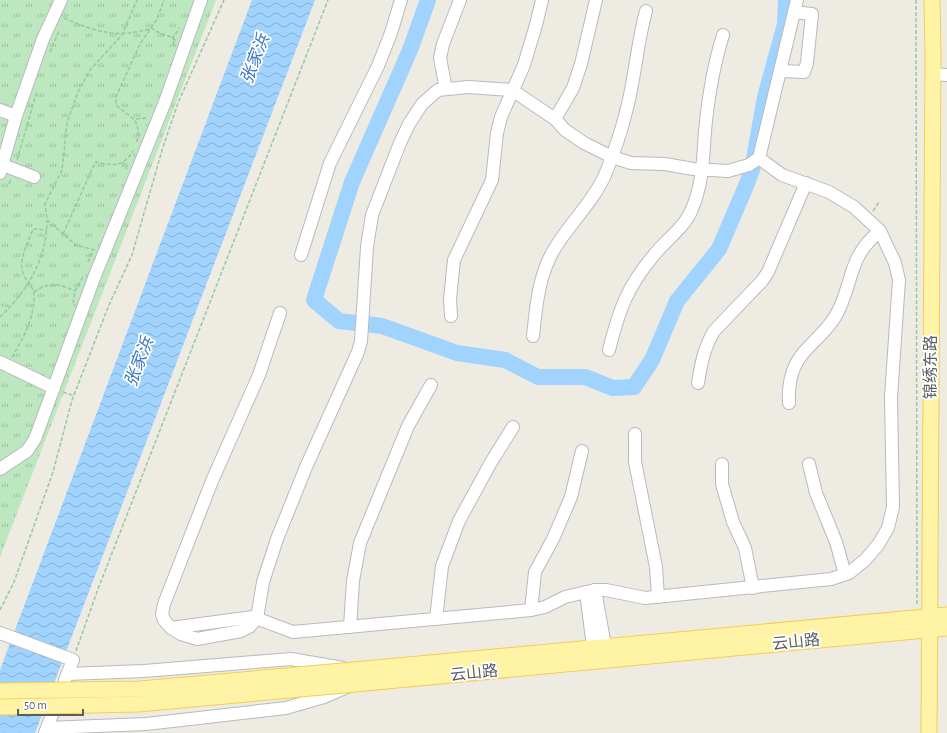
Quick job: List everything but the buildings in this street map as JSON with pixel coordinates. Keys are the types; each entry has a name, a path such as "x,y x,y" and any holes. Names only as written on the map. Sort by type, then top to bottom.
{"main road":[{"name":"锦绣东路","path":"929,733 926,621 940,75 932,0"},
{"name":"云山路","path":"0,691 140,689 354,677 926,621 947,616"},
{"name":"云山路","path":"0,707 138,704 599,647 926,621 947,628"}],"street":[{"path":"34,177 14,170 1,169 16,116 43,39 61,0"},
{"path":"0,469 27,451 35,439 105,250 165,102 201,0"},
{"path":"301,255 330,163 378,66 391,33 400,0"},
{"path":"446,89 440,58 443,44 460,0"},
{"path":"451,316 450,299 454,260 492,180 497,133 512,90 524,65 542,0"},
{"path":"555,119 573,88 582,64 596,0"},
{"path":"755,161 782,71 796,6 812,14 807,63 804,72 782,71"},
{"path":"533,336 542,280 548,262 555,248 597,190 612,157 626,112 646,11"},
{"path":"609,350 616,321 629,288 645,266 692,211 701,184 708,105 714,66 723,36"},
{"path":"257,618 263,582 277,539 306,467 358,352 363,319 363,288 367,247 372,215 409,124 422,104 438,90 468,87 512,90 555,119 565,130 584,143 612,157 630,163 665,164 703,170 728,171 755,161 782,175 829,192 854,207 880,231 894,263 899,280 891,397 892,507 888,528 878,545 865,560 846,574 831,580 645,598 606,590 590,591 565,597 545,608 532,610 293,632 273,626 257,618 171,628 164,620 162,614 167,593 212,481 259,375 280,313"},
{"path":"0,110 16,116"},
{"path":"698,383 703,352 708,340 714,331 762,281 768,272 806,184"},
{"path":"789,403 788,386 798,362 804,352 816,341 836,316 859,253 870,239 880,231"},
{"path":"4,364 54,388"},
{"path":"350,627 353,581 360,543 408,426 431,385"},
{"path":"436,619 442,566 459,521 490,464 513,427"},
{"path":"635,434 635,462 656,567 658,597"},
{"path":"532,610 535,572 553,539 571,497 582,451"},
{"path":"722,464 722,484 733,522 744,548 753,588"},
{"path":"809,464 816,493 836,542 846,574"},
{"path":"590,591 599,647"},
{"path":"4,634 68,658 68,674 46,730 146,724 286,708 324,697 354,677"},
{"path":"68,674 144,671 291,659 354,677"}],"path":[{"path":"0,317 16,302 28,284 40,260 47,232 45,204 62,170 67,123 78,92 90,70 122,34 137,0"},
{"path":"63,234 92,167 96,162 113,166 129,158 137,146 139,132 136,120 116,105 116,97 140,44 152,28 164,0"},
{"path":"0,610 14,582 53,472 72,400 110,305 132,255 163,147 178,103 224,0"},
{"path":"68,658 98,589 328,0"},
{"path":"916,0 926,621"},
{"path":"62,24 67,12"},
{"path":"64,18 88,28 122,34 137,33 152,28"},
{"path":"152,28 157,33 173,37 184,47"},
{"path":"49,55 59,30"},
{"path":"9,184 37,88"},
{"path":"47,220 76,246 93,250 105,250"},
{"path":"4,364 28,326 34,305 34,292 23,274 21,262 33,229 47,230"},
{"path":"34,292 44,285 54,284 64,285 75,291"}],"green space":[{"path":"0,0 216,0 0,557"}],"water":[{"name":"张家浜","path":"252,0 315,0 35,733 0,733 0,670"}],"waterway":[{"path":"428,0 410,50 352,182 314,300 339,321 382,326 457,353 505,360 538,377 585,377 613,388 634,387 652,360 677,301 719,249 752,170 765,97 785,24 786,0"}]}
